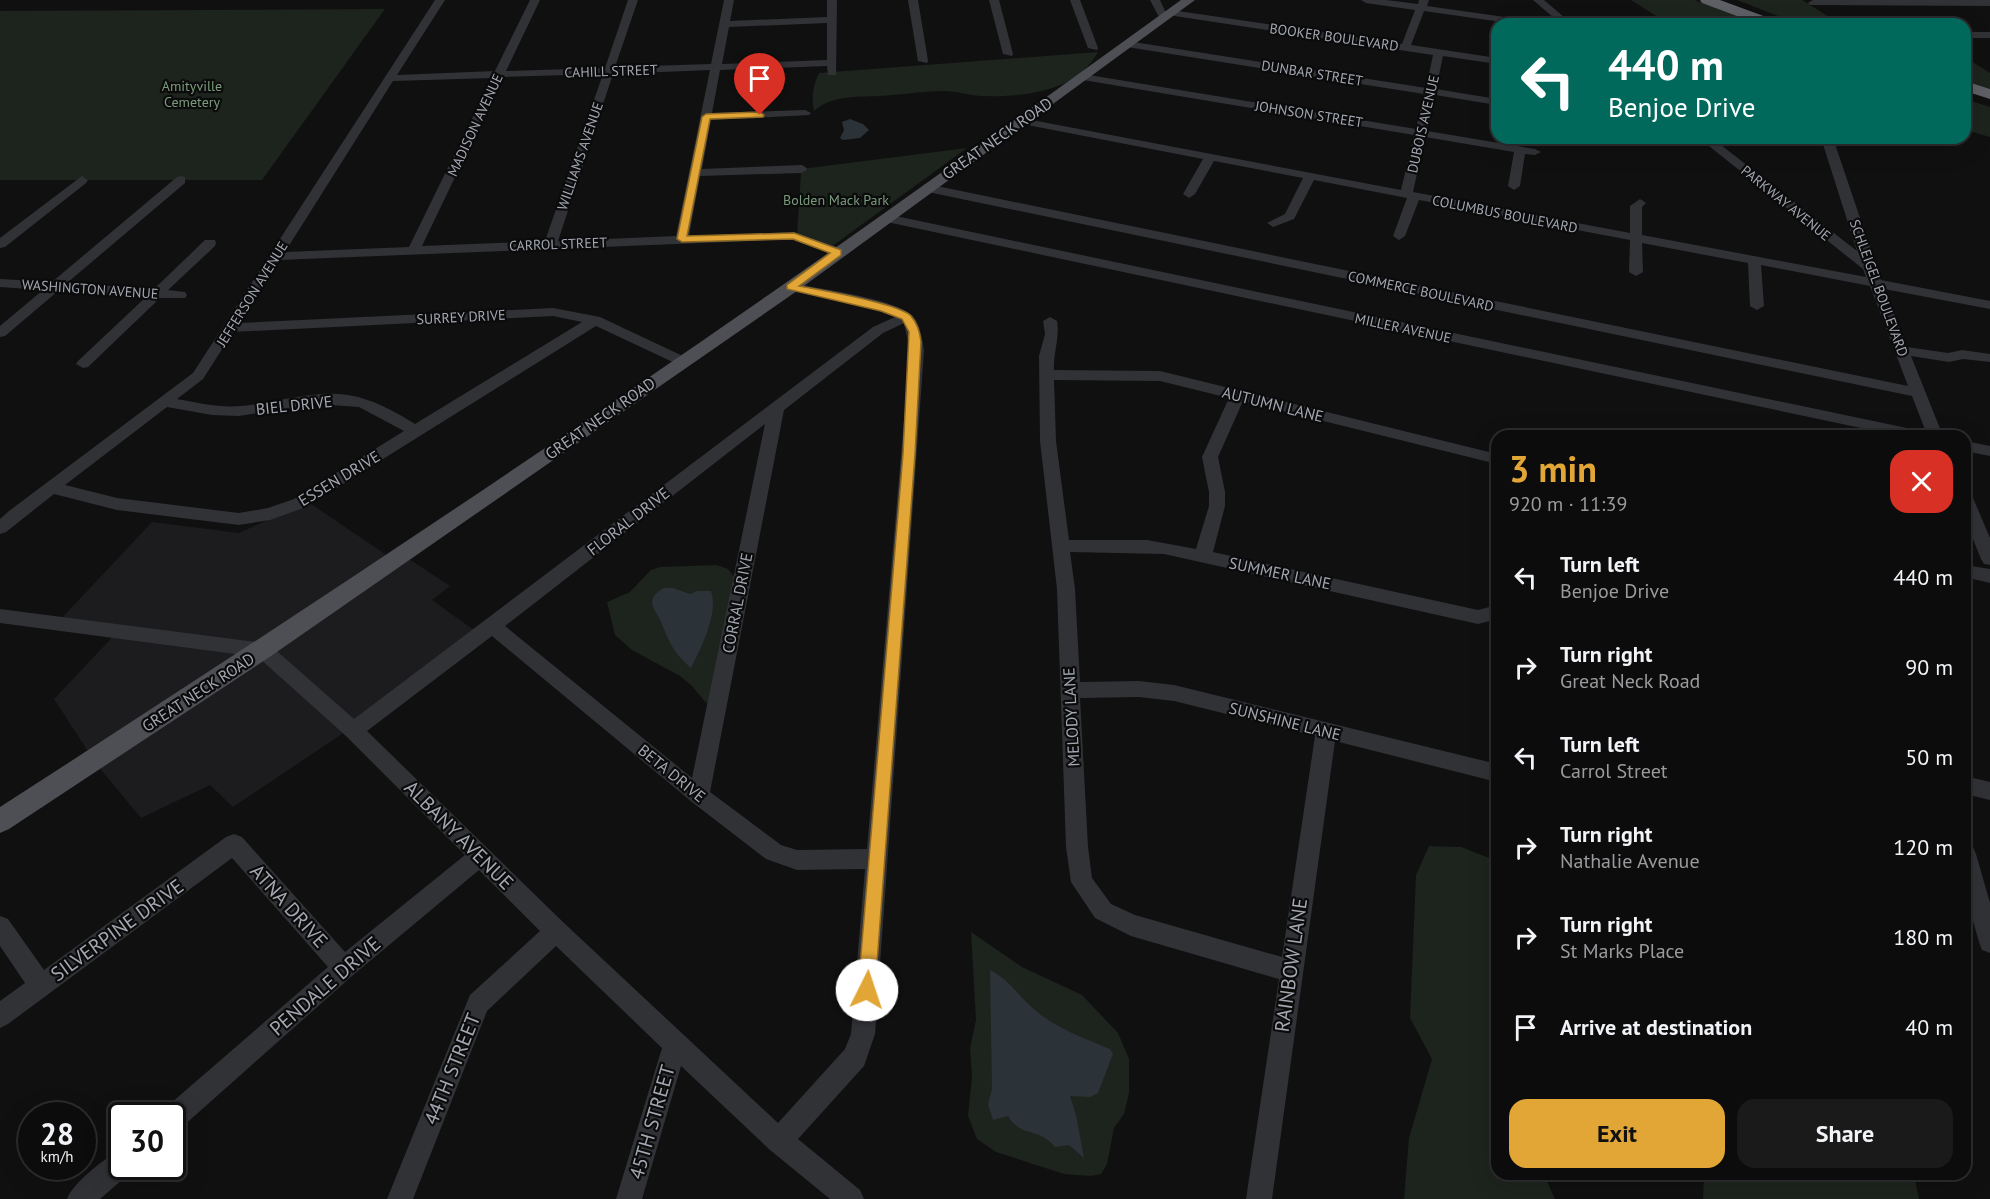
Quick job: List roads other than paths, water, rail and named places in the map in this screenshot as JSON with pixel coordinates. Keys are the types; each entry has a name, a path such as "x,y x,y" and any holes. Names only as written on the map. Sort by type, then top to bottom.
{"highway":[{"path":"1707,0 1756,18"},
{"path":"1723,0 1770,18"},
{"path":"1971,88 1990,94"},
{"path":"1971,94 1990,100"}],"main road":[{"name":"GREAT NECK ROAD","path":"0,821 263,650 791,287 1189,0"}],"street":[{"name":"JEFFERSON AVENUE","path":"0,528 198,376 440,0"},
{"name":"MADISON AVENUE","path":"414,250 535,0"},
{"name":"WILLIAMS AVENUE","path":"550,244 633,0"},
{"path":"682,239 729,0"},
{"path":"724,24 832,20 832,0"},
{"path":"913,0 923,61"},
{"path":"994,0 1008,54"},
{"path":"1075,0 1093,48"},
{"path":"1155,0 1168,15"},
{"path":"1366,0 1423,4 1503,18"},
{"path":"1538,0 1560,18"},
{"path":"1811,1 1987,3"},
{"path":"1811,1 1829,13"},
{"path":"1405,48 1423,4"},
{"name":"BOOKER BOULEVARD","path":"1168,15 1491,60"},
{"name":"CAHILL STREET","path":"389,78 715,67 832,68 832,20"},
{"path":"1971,35 1990,35"},
{"name":"DUNBAR STREET","path":"1127,44 1491,101"},
{"name":"DUBOIS AVENUE","path":"1399,236 1410,196 1420,133 1439,53"},
{"name":"JOHNSON STREET","path":"1083,77 1535,152"},
{"path":"706,117 805,113"},
{"name":"COLUMBUS BOULEVARD","path":"1021,121 1990,305"},
{"name":"PARKWAY AVENUE","path":"1713,144 1869,267"},
{"name":"SCHLEIGEL BOULEVARD","path":"1829,144 1869,267 1932,430"},
{"path":"1514,186 1520,150"},
{"path":"1189,194 1210,157"},
{"path":"695,173 802,169"},
{"path":"1273,222 1290,216 1310,177"},
{"path":"0,244 82,180"},
{"path":"0,333 181,180"},
{"name":"COMMERCE BOULEVARD","path":"927,188 1916,392"},
{"path":"1636,272 1636,206 1640,203"},
{"name":"MILLER AVENUE","path":"886,218 1893,430"},
{"name":"CARROL STREET","path":"276,256 794,236 837,252"},
{"path":"83,364 210,243"},
{"path":"1754,261 1757,306"},
{"name":"WASHINGTON AVENUE","path":"0,284 180,295"},
{"path":"779,1142 855,1057 863,1034 917,351 914,332 906,317 884,308 791,287"},
{"name":"SURREY DRIVE","path":"231,328 553,312 595,320 682,361"},
{"name":"FLORAL DRIVE","path":"353,729 492,626 878,330 906,317"},
{"name":"ESSEN DRIVE","path":"52,488 117,504 239,519 270,514 300,503 595,320"},
{"name":"MELODY LANE","path":"1050,321 1052,334 1046,356 1048,441 1066,589 1077,847 1082,882 1103,911 1131,925 1290,971"},
{"path":"1901,353 1952,364 1949,357 1962,354 1990,358"},
{"name":"AUTUMN LANE","path":"1046,375 1160,376 1491,458"},
{"path":"1203,556 1217,506 1217,492 1210,457 1238,395"},
{"name":"BIEL DRIVE","path":"166,402 207,410 238,411 327,399 361,402 378,409 415,431"},
{"name":"CORRAL DRIVE","path":"699,796 776,410"},
{"path":"1971,447 1990,451"},
{"path":"1971,513 1990,559"},
{"name":"SUMMER LANE","path":"1060,546 1147,546 1203,556 1478,617 1491,614"},
{"path":"1971,571 1990,576"},
{"path":"0,616 263,650"},
{"name":"BETA DRIVE","path":"492,626 699,796 774,852 797,860 876,859"},
{"name":"ALBANY AVENUE","path":"263,650 353,729 556,931 779,1142 851,1199"},
{"name":"SUNSHINE LANE","path":"1070,690 1139,689 1174,693 1491,772"},
{"name":"RAINBOW LANE","path":"1259,1199 1326,731"},
{"path":"1971,786 1990,790"},
{"name":"ATNA DRIVE","path":"234,844 344,968"},
{"name":"SILVERPINE DRIVE","path":"0,1016 234,844"},
{"name":"PENDALE DRIVE","path":"186,1107 344,968 480,856"},
{"path":"1971,875 1990,942"},
{"path":"0,927 41,986"},
{"name":"44TH STREET","path":"400,1199 478,1003 556,931"},
{"name":"45TH STREET","path":"629,1199 675,1044"},
{"path":"80,1199 108,1175"}],"park label":[{"name":"Amityville Cemetery","path":"192,94"},
{"name":"Bolden Mack Park","path":"836,200"}]}
